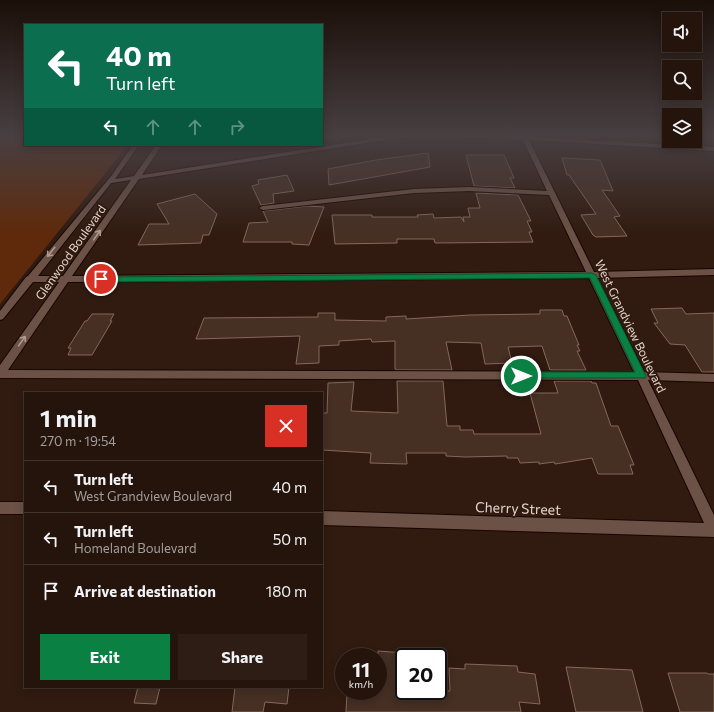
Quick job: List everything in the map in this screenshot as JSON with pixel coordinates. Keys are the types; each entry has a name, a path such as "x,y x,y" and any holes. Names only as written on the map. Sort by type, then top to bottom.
{"street":[{"name":"Glenwood Boulevard","path":"0,317 118,168"},
{"name":"Glenwood Boulevard","path":"0,373 143,168"},
{"path":"108,182 202,168"},
{"name":"West Grandview Boulevard","path":"539,168 714,529"},
{"path":"263,208 414,191 469,190 551,193"},
{"path":"29,279 592,275 714,272"},
{"path":"0,373 641,376 714,378"},
{"path":"0,508 24,508"},
{"name":"Cherry Street","path":"323,518 714,529"}],"shaded area":[{"path":"0,168 109,168 0,304"}],"building":[{"path":"332,168 423,168 329,185 328,169"},
{"path":"469,168 510,168 514,178 510,178 515,188 474,186"},
{"path":"565,168 603,168 613,191 602,190 620,216 614,217 627,236 596,237 593,235 581,215 596,214 569,175 567,175"},
{"path":"287,175 294,191 273,194 274,203 261,205 252,186 259,184 258,180"},
{"path":"476,193 518,195 531,221 527,221 532,232 529,232 533,242 435,243 434,239 397,239 397,243 335,244 332,215 418,217 417,215 433,214 434,218 461,217 464,222 463,217 470,217 468,208 480,208"},
{"path":"195,194 217,214 209,235 203,235 201,243 138,245 149,224 169,224 157,204"},
{"path":"308,206 324,207 309,245 292,244 292,242 243,242 249,223 268,222 263,211"},
{"path":"682,308 686,314 714,313 714,372 702,372 685,345 670,344 654,323 658,323 651,309"},
{"path":"540,310 562,310 564,316 567,316 579,345 577,345 580,351 577,351 586,370 550,370 542,346 508,347 512,363 485,364 481,343 446,342 452,370 397,370 395,369 395,341 372,342 371,339 339,341 339,345 319,346 319,363 296,364 300,336 196,339 204,318 318,317 318,313 335,313 335,320 386,321 386,317 406,316 406,319 470,315 540,314"},
{"path":"92,314 114,314 110,321 112,321 92,355 68,355 71,348 68,348 85,321 87,321"},
{"path":"397,381 443,381 447,426 460,426 460,430 473,430 474,434 541,434 530,393 558,393 554,381 591,381 592,383 596,383 611,426 618,426 634,465 630,465 633,474 598,474 592,458 555,464 554,462 539,464 539,462 520,463 518,458 507,458 507,456 465,457 446,456 446,453 406,453 407,464 370,463 371,453 323,450 323,413 327,413 328,383 354,382 351,411 398,413"},
{"path":"387,652 395,652 395,700 447,700 447,691 450,691 449,668 465,669 465,664 517,666 518,672 535,674 540,704 519,702 521,712 346,712 347,700 387,700"},
{"path":"566,667 632,670 643,712 576,712"},
{"path":"668,673 714,674 714,712 680,712"},
{"path":"138,688 160,688 156,704 134,703"},
{"path":"235,688 289,688 287,704 265,702 263,712 232,712"}],"route":[{"path":"101,279 592,275 641,376 521,376"}]}
